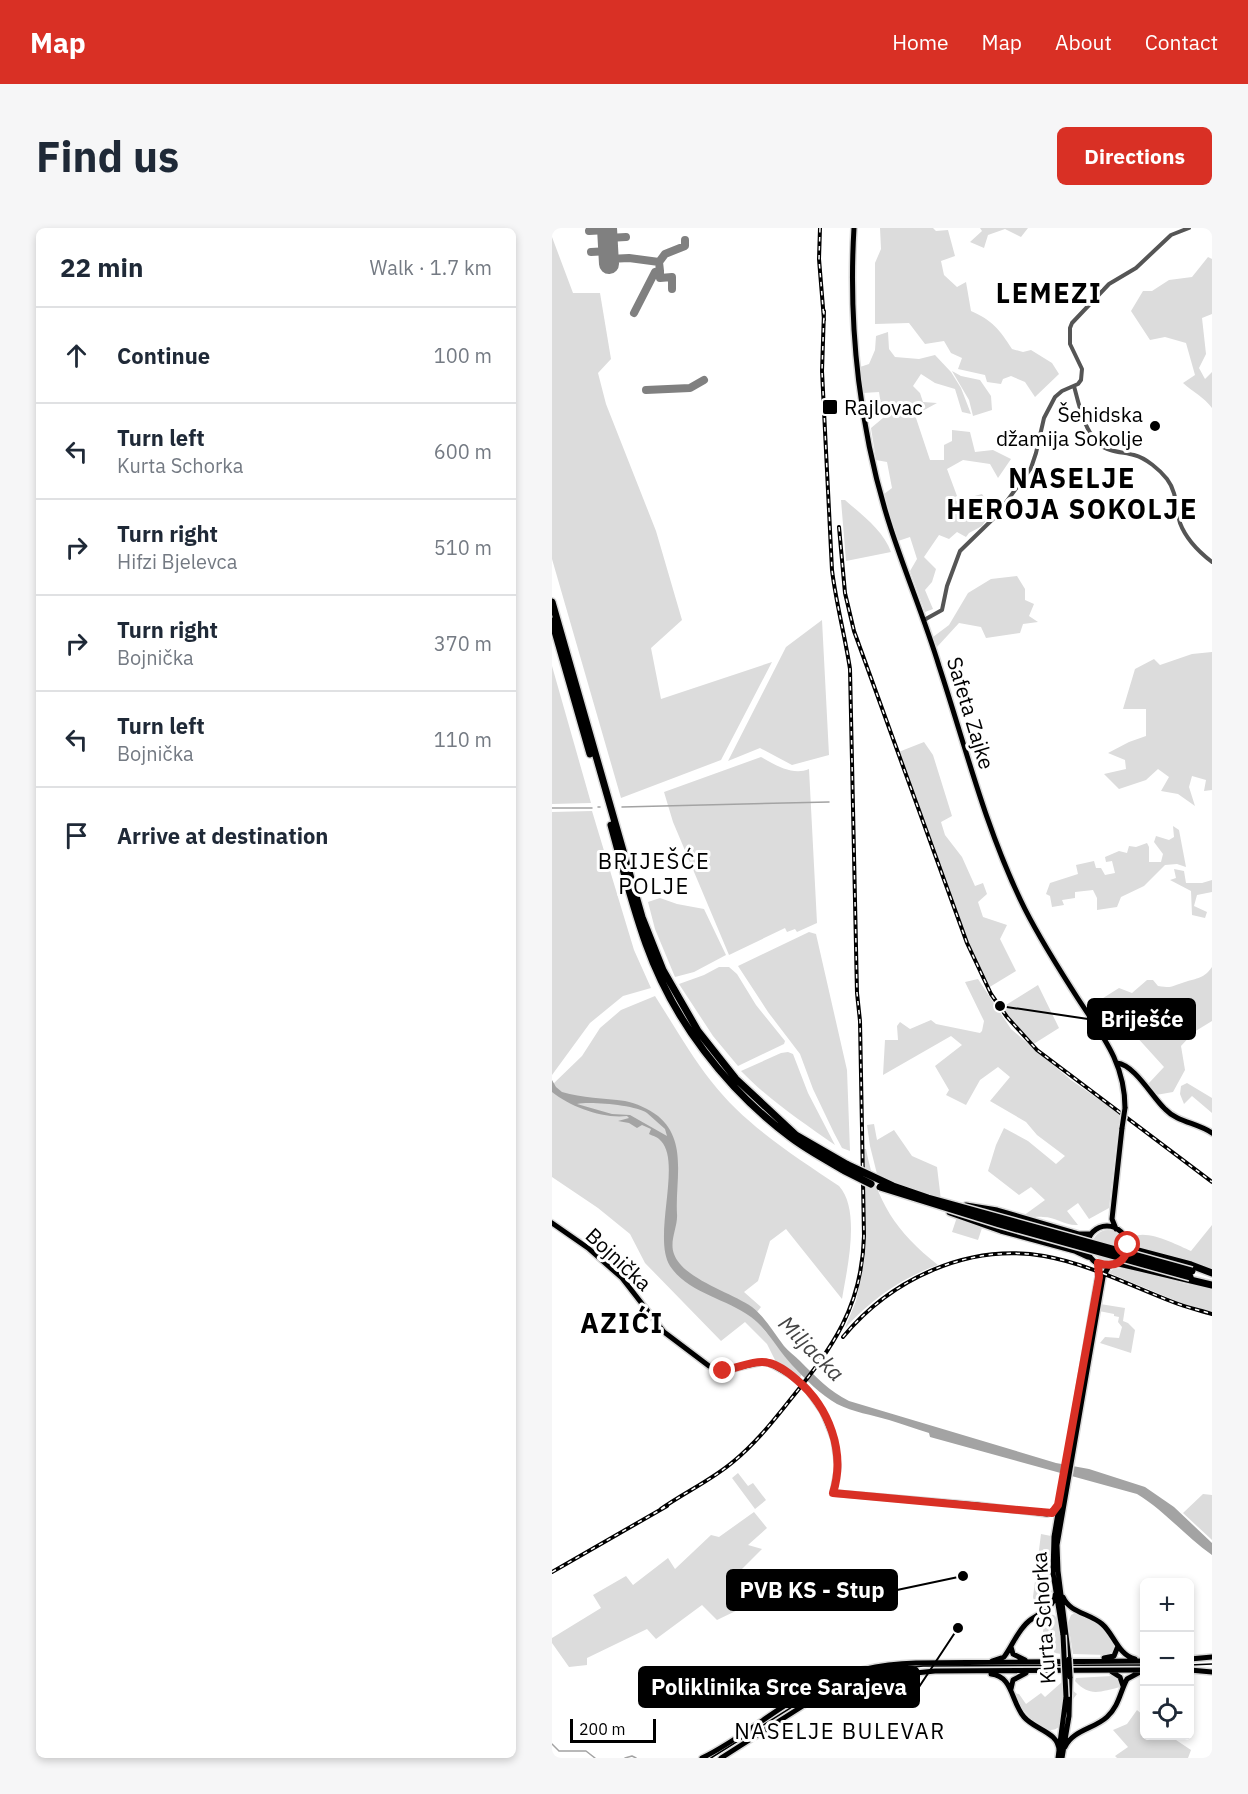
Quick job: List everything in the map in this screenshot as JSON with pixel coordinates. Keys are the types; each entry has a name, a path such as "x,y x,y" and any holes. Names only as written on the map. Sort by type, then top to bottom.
{"highway":[{"path":"552,602 642,917 663,970 699,1031 736,1079 796,1135 846,1168 954,1205 1191,1274 1212,1284"},
{"path":"552,621 646,944 670,997 701,1046 744,1096 789,1137 880,1187 895,1195 987,1225 1075,1250 1088,1256"},
{"path":"880,1187 978,1218 1191,1274 1212,1275"},
{"path":"954,1205 997,1211 1079,1235 1089,1235"},
{"path":"1128,1245 1138,1251 1191,1265 1212,1275"},
{"path":"1119,1263 1212,1284"}],"main road":[{"name":"Safeta Zajke","path":"855,228 853,288 858,362 864,412 876,475 891,528 924,620 983,809 1002,860 1038,934 1118,1063 1134,1073 1168,1112 1212,1133"},
{"path":"1116,1230 1112,1219 1125,1108 1123,1082 1118,1063"},
{"path":"1106,1227 1112,1219"},
{"name":"Bojnička","path":"552,1223 588,1248 622,1278 664,1332 709,1366 723,1371 762,1362 769,1363 792,1376 807,1389 824,1412 834,1439 838,1467 833,1493 1047,1514"},
{"path":"1106,1227 1116,1230 1124,1235 1128,1245 1125,1257 1119,1263 1108,1266 1088,1256 1085,1247 1089,1235 1095,1230 1106,1227"},
{"name":"Kurta Schorka","path":"1069,1460 1099,1277 1098,1263"},
{"name":"Kurta Schorka","path":"1065,1635 1060,1621 1057,1565 1066,1476 1103,1277 1108,1266"},
{"name":"Kurta Schorka","path":"1060,1758 1067,1711 1066,1627 1052,1566 1058,1505 1066,1476"},
{"path":"1047,1514 1052,1513 1058,1505"},
{"path":"1047,1514 1054,1519 1055,1525"},
{"path":"978,1663 1001,1659 1017,1634 1028,1622 1046,1612 1059,1599 1070,1608 1103,1624 1127,1656 1140,1660"},
{"path":"1046,1612 1056,1614 1060,1621"},
{"path":"1066,1627 1070,1615 1080,1612"},
{"path":"1099,1661 1114,1656 1118,1645"},
{"path":"1011,1646 1015,1656 1030,1662"},
{"path":"1194,1659 1212,1658"},
{"path":"702,1758 730,1743 808,1691 830,1681 881,1666 916,1663 1140,1661"},
{"path":"1095,1670 1117,1674 1122,1679 1123,1686"},
{"path":"721,1758 801,1706 846,1685 876,1677 901,1673 1140,1670"},
{"path":"1194,1670 1212,1672"},
{"path":"981,1671 1003,1678 1022,1714 1033,1725 1056,1738 1062,1749 1069,1739 1097,1725 1115,1708 1123,1686 1131,1675 1140,1672"},
{"path":"1011,1690 1013,1680 1029,1672"},
{"path":"1043,1731 1056,1732 1066,1720 1072,1729 1081,1731"}],"street":[{"path":"924,620 942,610 947,586 960,551 996,516 1031,468 1048,408 1060,393 1082,380 1082,373 1070,344 1072,323 1109,284 1136,268 1171,235 1189,228"},
{"path":"1074,386 1084,422 1097,442 1108,449 1139,457 1168,480 1183,531 1212,562"}],"shaded area":[{"path":"880,228 948,230 955,256 941,261 944,275 957,287 966,282 971,311 995,326 1012,349 1023,352 1031,350 1052,363 1059,374 1035,397 1025,382 1011,376 1003,379 1001,384 987,382 985,375 958,369 962,358 951,353 944,341 925,344 909,323 875,324 875,263 881,249"},
{"path":"980,228 1028,228 1021,237 1005,229 988,235 984,248 970,242 982,231"},
{"path":"552,237 573,293 600,293 611,359 598,373 606,404 656,531 682,620 651,648 661,699 772,662 721,760 621,798 552,559"},
{"path":"1208,257 1212,259 1212,314 1202,318 1206,354 1199,368 1205,379 1212,372 1212,408 1183,383 1195,375 1186,343 1165,337 1150,340 1131,311 1143,291 1152,291 1169,280 1192,277"},
{"path":"888,332 889,349 895,357 919,359 935,355 951,372 961,388 971,414 962,412 955,389 935,383 921,374 913,386 920,393 923,402 937,403 915,415 930,460 944,460 944,445 952,441 952,430 970,432 975,452 993,450 1011,459 998,478 990,464 963,460 947,469 957,496 956,501 982,494 993,510 982,526 966,537 957,532 949,539 939,535 924,557 936,569 932,582 925,590 933,609 925,612 910,571 917,559 910,537 898,541 884,494 892,488 887,462 876,460 871,428 883,418 879,392 863,393 860,367 869,364 875,350 876,336"},
{"path":"952,371 961,376 980,380 991,396 992,410 973,416 969,400"},
{"path":"841,500 845,500 871,523 888,544 891,552 846,561"},
{"path":"1017,576 1025,589 1025,600 1034,604 1029,616 1038,622 1023,624 1020,633 986,638 981,627 959,623 937,647 933,637 949,625 968,593 991,579"},
{"path":"822,620 829,755 792,765 760,748 728,761 786,647"},
{"path":"1212,652 1212,790 1204,791 1206,780 1192,776 1189,787 1195,806 1178,794 1161,791 1169,777 1158,769 1146,780 1119,789 1104,774 1126,769 1125,760 1108,753 1146,736 1146,709 1123,709 1135,669 1154,659 1160,665 1192,654"},
{"path":"552,666 591,803 552,804"},
{"path":"924,742 933,755 952,816 941,822 945,835 962,857 975,886 983,883 987,894 978,902 983,917 1007,925 1000,939 1016,971 988,988 962,931 920,811 896,753"},
{"path":"761,757 790,770 809,769 817,923 797,932 795,929 787,932 785,928 729,955 673,822 664,792"},
{"path":"592,811 634,950 651,988 623,996 590,1023 552,1075 552,812"},
{"path":"1173,826 1179,830 1186,867 1177,864 1165,865 1144,886 1121,897 1117,907 1097,910 1097,898 1093,890 1075,892 1075,898 1062,900 1064,905 1052,907 1050,896 1046,894 1050,883 1078,874 1076,865 1094,861 1096,868 1101,868 1105,875 1115,873 1112,861 1106,862 1105,857 1119,851 1127,853 1129,846 1136,847 1147,843 1149,862 1161,862 1163,854 1154,842 1156,836 1169,840 1174,837"},
{"path":"1174,869 1184,871 1186,883 1202,883 1212,880 1212,892 1197,895 1194,906 1207,912 1205,918 1192,915 1191,891 1170,880 1176,878"},
{"path":"660,898 704,909 726,955 694,972 675,977 655,929 648,902"},
{"path":"809,932 816,934 847,1070 850,1151 842,1148 834,1133 813,1089 800,1054 768,1012 738,966"},
{"path":"719,967 729,967 737,974 756,1005 785,1041 784,1044 738,1066 713,1036 679,984"},
{"path":"1212,967 1212,1021 1194,1032 1181,1046 1185,1070 1173,1092 1156,1095 1150,1089 1149,1083 1164,1067 1115,1013 1100,1000 1119,988 1132,993 1147,980 1153,980 1158,986 1173,986 1202,976"},
{"path":"978,979 1011,1029 1071,1080 1120,1114 1109,1208 1089,1219 1078,1203 1067,1211 1078,1225 1048,1217 1023,1216 1045,1200 1031,1187 1019,1195 988,1171 1004,1128 1028,1141 1056,1164 1065,1156 1037,1135 1026,1122 990,1101 1010,1077 998,1067 980,1080 966,1105 946,1095 949,1090 935,1066 962,1045 951,1036 883,1075 885,1040 898,1040 897,1026 900,1022 910,1029 931,1020 936,1024 980,1033 982,1031 984,1021 965,982"},
{"path":"1038,985 1059,1028 1032,1045 1001,1008"},
{"path":"655,996 696,1060 724,1097 770,1138 839,1186 846,1197 851,1224 851,1240 842,1299 786,1229 770,1241 758,1281 744,1292 761,1307 753,1317 802,1374 798,1381 777,1364 767,1344 745,1322 721,1341 645,1263 630,1234 598,1208 552,1177 552,1085 582,1056 600,1028 621,1010"},
{"path":"788,1052 793,1054 808,1093 835,1145 774,1101 741,1071"},
{"path":"552,1080 562,1092 629,1102 658,1116 667,1126 677,1149 677,1219 673,1249 679,1263 697,1278 743,1301 757,1311 786,1348 835,1393 849,1401 1145,1487 1174,1507 1212,1543 1212,1555 1137,1494 930,1437 929,1433 849,1409 831,1400 797,1370 751,1317 687,1283 670,1266 665,1253 664,1237 669,1166 667,1151 660,1140 649,1134 651,1129 642,1125 637,1128 629,1123 618,1121 629,1118 627,1116 608,1116 588,1111 552,1092","holes":["577,1104 612,1104 641,1110 665,1129 667,1136 630,1115 612,1114"]},
{"path":"1187,1083 1212,1098 1212,1113 1192,1096 1184,1104 1180,1094 1181,1086"},
{"path":"874,1124 877,1140 894,1130 912,1156 937,1167 941,1200 878,1178 867,1125"},
{"path":"864,1149 866,1149 870,1168 882,1200 890,1214 910,1240 938,1265 888,1290 845,1328 856,1301 865,1256"},
{"path":"957,1217 983,1225 978,1240 952,1232"},
{"path":"1212,1225 1212,1272 1140,1249 1131,1241 1133,1237 1139,1235 1154,1236 1191,1251"},
{"path":"1108,1230 1119,1235 1124,1246 1119,1257 1108,1262 1097,1257 1092,1246 1097,1235"},
{"path":"1114,1268 1129,1269 1186,1284 1212,1288 1212,1312 1181,1303 1109,1273"},
{"path":"1100,1304 1125,1308 1123,1321 1135,1330 1131,1353 1100,1343 1105,1337 1119,1338 1122,1327 1118,1322 1119,1317 1099,1311"},
{"path":"738,1473 748,1486 753,1483 766,1500 755,1509 732,1478"},
{"path":"1203,1494 1212,1495 1212,1540 1183,1513"},
{"path":"754,1512 767,1528 748,1545 762,1549 740,1571 748,1580 734,1592 744,1607 717,1620 702,1605 656,1639 647,1629 587,1658 587,1665 569,1667 552,1643 552,1638 601,1608 593,1595 626,1576 633,1585 668,1558 675,1569 711,1535 719,1537"},
{"path":"1041,1534 1051,1536 1051,1602 1034,1601 1033,1597"},
{"path":"1075,1613 1094,1620 1116,1646 1115,1650 1106,1655 1073,1654 1068,1623 1071,1615"},
{"path":"1048,1614 1057,1618 1062,1654 1054,1653 1053,1636 1043,1633 1044,1615"},
{"path":"1140,1662 1140,1668 1074,1668 1074,1663"},
{"path":"1112,1676 1119,1679 1121,1687 1096,1692 1086,1690 1075,1681 1076,1678"},
{"path":"1062,1682 1077,1694 1062,1713 1060,1726 1053,1730 1046,1730 1033,1721 1014,1693 1019,1694 1026,1704 1041,1693 1045,1697"},
{"path":"1137,1710 1140,1713 1140,1740 1176,1740 1191,1750 1188,1758 1117,1758 1115,1756 1128,1747 1113,1730 1127,1724"}],"waterway":[{"path":"622,807 829,802"},
{"path":"552,808 592,808"},
{"path":"552,1744 559,1751 586,1751 595,1758"},
{"path":"625,1758 632,1756 636,1758"}],"taxiway":[{"path":"589,231 607,230"},
{"path":"608,238 626,237"},
{"path":"659,262 665,254 685,246 685,240"},
{"path":"591,252 609,251"},
{"path":"609,259 629,258 659,262 660,271 655,272 634,313"},
{"path":"660,271 660,278 672,277 672,289"},
{"path":"646,390 690,388 704,380"}],"runway":[{"path":"607,228 609,264"}],"tram line":[{"path":"1194,1665 1212,1664"},
{"path":"711,1758 819,1690 871,1672 923,1666 1140,1665"}],"railway":[{"path":"820,228 819,259 824,320"},
{"path":"661,1509 726,1468 750,1447 777,1416 832,1344 851,1305 862,1261 864,1236 860,1021 857,993 850,669 832,570 822,371 824,311"},
{"path":"839,527 845,593 854,631 967,943 991,994 1007,1017 1037,1050 1212,1182"},
{"path":"843,1337 862,1316 908,1282 960,1261 987,1255 1016,1253 1044,1256 1094,1270 1178,1304 1212,1314"},
{"path":"552,1572 667,1506"}],"place":[{"name":"Rajlovac","path":"830,407"},
{"name":"Šehidska džamija Sokolje","path":"1155,426"},
{"name":"Briješće","path":"1000,1006"},
{"name":"PVB KS - Stup","path":"963,1576"},
{"name":"Poliklinika Srce Sarajeva","path":"958,1628"}],"district":[{"name":"LEMEZI","path":"1049,292"},
{"name":"NASELJE HEROJA SOKOLJE","path":"1072,492"},
{"name":"BRIJEŠĆE POLJE","path":"654,872"},
{"name":"AZIĆI","path":"622,1322"},
{"name":"NASELJE BULEVAR","path":"840,1730"}],"route":[{"path":"723,1371 762,1362 769,1363 778,1366 792,1376 812,1394 824,1412 836,1448 838,1467 833,1493 1052,1513 1058,1505 1099,1277 1098,1263 1108,1266 1119,1263 1127,1253 1128,1245"}],"water label":[{"name":"Miljacka","path":"812,1348"}]}
